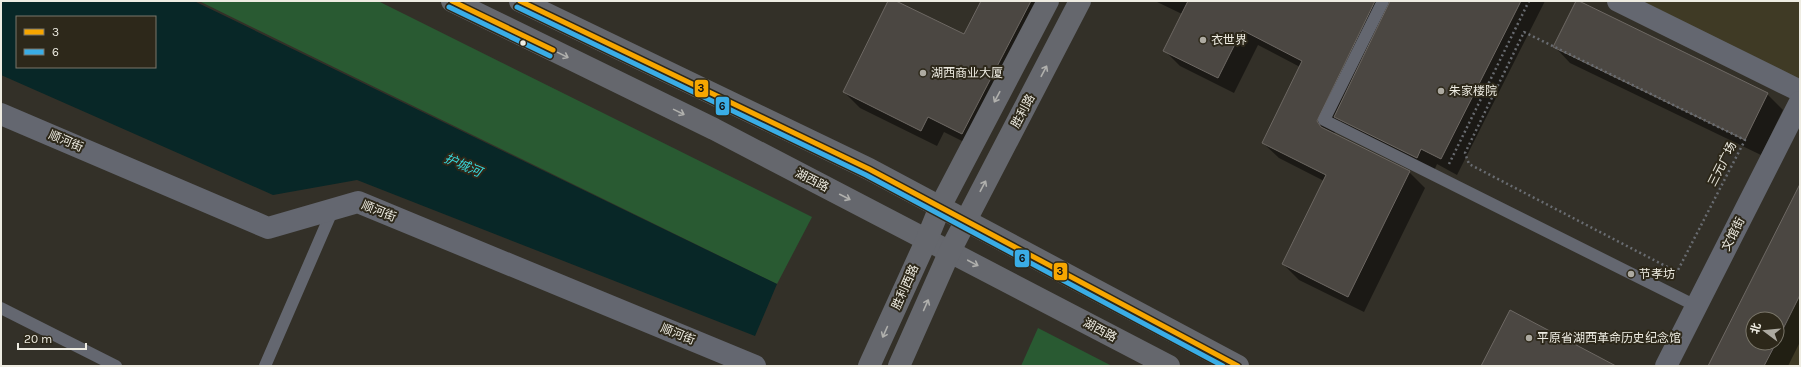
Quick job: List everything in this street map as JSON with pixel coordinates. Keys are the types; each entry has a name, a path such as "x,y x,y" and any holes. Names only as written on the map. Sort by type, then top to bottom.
{"main road":[{"name":"湖西路","path":"452,1 714,129 1169,366"},
{"path":"520,1 847,159 1238,366"},
{"path":"940,207 1048,1"},
{"name":"胜利路","path":"965,221 1080,1"},
{"name":"胜利西路","path":"869,366 940,207"},
{"path":"899,366 950,251 965,221"}],"street":[{"path":"1626,3 1800,91"},
{"name":"文馆街","path":"1666,366 1800,102"},
{"name":"顺河街","path":"1,114 268,228 358,202 755,366"}],"lane":[{"path":"1383,1 1324,120 1696,306"},
{"path":"265,366 332,209"},
{"path":"1,308 116,366"}],"path":[{"path":"1442,179 1529,1"},
{"name":"三元广场","path":"1524,32 1745,140 1676,272 1469,164 1465,152 1524,32"}],"shaded area":[{"path":"1618,1 1800,1 1800,91"},
{"path":"1800,295 1800,366 1764,366 1772,351 1785,351 1785,326"}],"green space":[{"path":"199,1 378,1 812,217 777,284"},
{"path":"1038,328 1112,366 1021,366"}],"water":[{"name":"护城河","path":"1,1 194,1 777,284 755,336 357,180 273,195 1,75"}],"building":[{"name":"湖西商业大厦","path":"888,1 896,1 964,34 981,1 1031,1 962,134 928,117 921,131 843,92"},
{"path":"1188,1 1375,1 1317,121 1321,127 1410,171 1348,297 1282,264 1326,175 1262,143 1302,61 1242,30 1218,78 1163,51"},
{"path":"1390,1 1521,1 1441,159 1421,149 1417,158 1334,117"},
{"path":"1576,1 1579,1 1768,93 1745,140 1553,47"},
{"path":"1800,184 1800,295 1785,325 1785,311 1745,311 1745,351 1772,351 1764,366 1708,366"},
{"name":"平原省湖西革命历史纪念馆","path":"1510,310 1616,366 1481,366"}],"transit line":[{"name":"3","path":"452,1 553,50"},
{"name":"3","path":"520,1 869,169 1238,366"},
{"name":"6","path":"449,7 550,56"},
{"name":"6","path":"517,7 866,175 1223,366"}],"place":[{"name":"衣世界","path":"1203,40"},
{"name":"湖西商业大厦","path":"923,73"},
{"name":"朱家楼院","path":"1441,91"},
{"name":"节孝坊","path":"1631,274"},
{"name":"平原省湖西革命历史纪念馆","path":"1529,338"}]}
